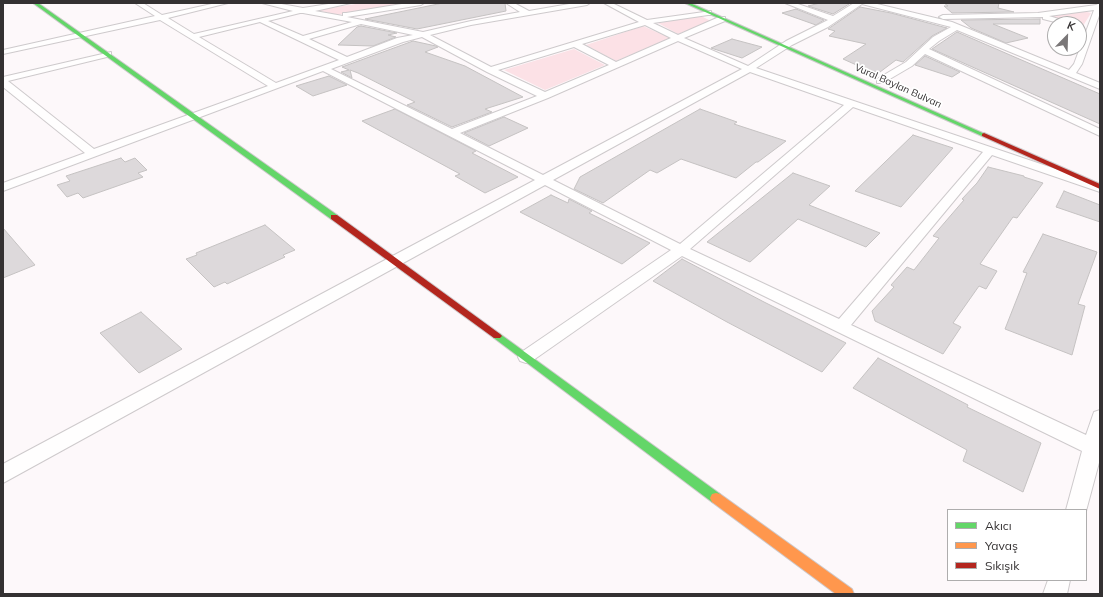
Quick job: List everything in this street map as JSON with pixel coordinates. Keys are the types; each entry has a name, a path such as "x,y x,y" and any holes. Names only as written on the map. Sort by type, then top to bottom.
{"street":[{"path":"35,3 195,116 395,261 847,594"},
{"path":"138,3 276,87"},
{"path":"3,52 225,3"},
{"path":"265,3 422,34 490,70 545,96"},
{"path":"193,36 300,11 348,3"},
{"path":"335,17 420,3"},
{"path":"509,3 527,13"},
{"path":"3,187 400,40 422,34 527,13 587,3"},
{"path":"607,3 679,39 749,69 1100,188"},
{"name":"Vural Baylan Bulvarı","path":"687,3 722,19 880,81 1100,177"},
{"name":"Vural Baylan Bulvarı","path":"699,3 787,45 1100,188"},
{"path":"788,3 834,19"},
{"path":"3,474 749,69 859,3"},
{"path":"865,3 928,17 957,27 1100,86"},
{"path":"928,17 1038,15 1099,6 1094,25 1078,64 1071,74"},
{"path":"490,70 647,22 708,13"},
{"path":"1038,15 1047,17"},
{"path":"452,133 545,96 722,19"},
{"path":"261,20 347,60"},
{"path":"302,39 361,22"},
{"path":"880,81 908,64 936,39 957,27"},
{"path":"575,44 615,65"},
{"path":"924,50 1100,133"},
{"path":"3,81 108,54"},
{"path":"325,69 681,250 1096,449"},
{"path":"3,81 92,154"},
{"path":"526,357 681,250 852,104"},
{"path":"841,327 990,151"},
{"path":"1076,509 1096,449 1100,417"},
{"path":"1055,594 1059,581"}],"shaded area":[{"path":"362,3 408,3 337,15 317,10"},
{"path":"1083,11 1091,13 1087,20 1087,16 1048,16"},
{"path":"701,16 711,21 678,34 658,23"},
{"path":"643,26 670,38 616,61 586,45"},
{"path":"574,49 605,65 545,90 504,70"}],"building":[{"path":"443,3 505,3 506,11 417,29 365,19"},
{"path":"820,3 849,4 833,14 808,6"},
{"path":"944,3 999,3 998,8 1014,12 952,13 944,6 948,6"},
{"path":"860,7 891,13 947,28 932,36 903,62 896,60 880,72 870,71 843,59 866,44 829,36 835,31 828,29"},
{"path":"796,9 824,20 816,25 782,13"},
{"path":"1040,19 1040,24 993,24 1028,38 1006,43 971,28 961,20"},
{"path":"361,26 397,33 388,35 396,37 373,46 338,45 357,27"},
{"path":"957,32 1100,94 1100,124 932,49"},
{"path":"732,39 762,47 742,58 711,48"},
{"path":"413,41 438,47 425,52 465,66 523,97 485,109 492,112 452,127 407,105 415,102 358,73 350,70 352,78 341,72 349,70 342,67"},
{"path":"925,56 960,72 952,77 915,65"},
{"path":"329,76 347,85 313,96 296,86"},
{"path":"395,109 476,151 472,153 518,177 485,193 455,176 460,174 362,121"},
{"path":"700,109 737,122 734,124 786,141 736,178 681,159 657,173 650,170 603,203 574,189 580,177"},
{"path":"504,117 528,128 489,146 464,133"},
{"path":"913,135 953,148 901,207 855,191"},
{"path":"121,158 125,162 135,158 147,170 138,173 143,177 83,198 78,193 67,197 57,185 70,181 66,176"},
{"path":"988,167 1024,176 1043,183 1017,218 1013,217 980,264 997,271 986,289 979,286 953,323 961,327 943,354 875,321 872,311 894,287 891,285 907,267 914,270 939,238 933,236 964,200 962,199 977,183"},
{"path":"793,173 830,186 809,205 880,233 866,247 798,219 750,262 707,242"},
{"path":"1064,191 1100,205 1100,222 1056,207"},
{"path":"551,195 568,203 569,199 592,211 589,213 650,243 622,264 520,212"},
{"path":"265,225 295,250 283,255 285,257 227,284 225,282 214,287 186,259 197,255 196,253"},
{"path":"3,228 35,265 3,278"},
{"path":"1043,234 1097,252 1078,304 1085,306 1072,355 1005,329 1027,273 1023,272"},
{"path":"682,259 846,343 822,372 653,281"},
{"path":"141,312 182,349 139,373 100,333"},
{"path":"878,358 968,405 967,407 1041,443 1023,492 963,461 967,450 853,388"}],"traffic: fast":[{"path":"35,3 334,217"},
{"path":"687,3 984,135"},
{"path":"497,336 716,498"}],"traffic: slow":[{"path":"716,498 847,594"}],"traffic: jam":[{"path":"984,135 1100,187"},
{"path":"334,217 497,336"}]}
